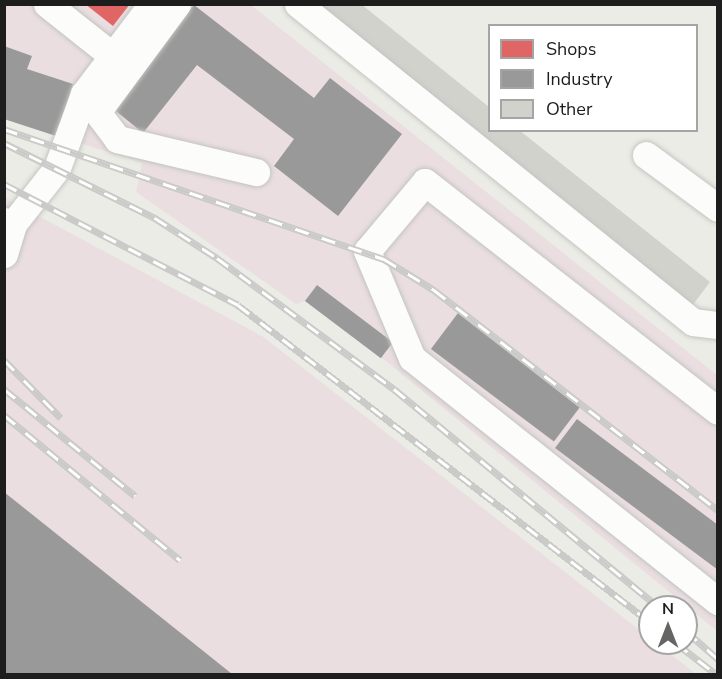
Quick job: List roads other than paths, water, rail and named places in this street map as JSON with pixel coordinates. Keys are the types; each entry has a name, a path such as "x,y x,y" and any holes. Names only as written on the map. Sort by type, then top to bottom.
{"lane":[{"path":"47,4 110,54"},
{"path":"4,254 9,222 57,168 84,94 110,54 152,4"},
{"path":"177,4 97,112 117,139 256,171"},
{"path":"298,4 693,322 717,326"},
{"path":"646,155 717,208"},
{"path":"717,411 425,182 367,251 412,358 717,601"}],"railway":[{"path":"4,129 384,259 434,290 718,510"},
{"path":"4,143 155,218 217,258 394,389 643,595"},
{"path":"4,184 238,305 638,613"},
{"path":"4,360 61,418"},
{"path":"4,389 135,496"},
{"path":"4,415 180,560"},
{"path":"698,642 718,659"},
{"path":"691,655 716,674"}]}
